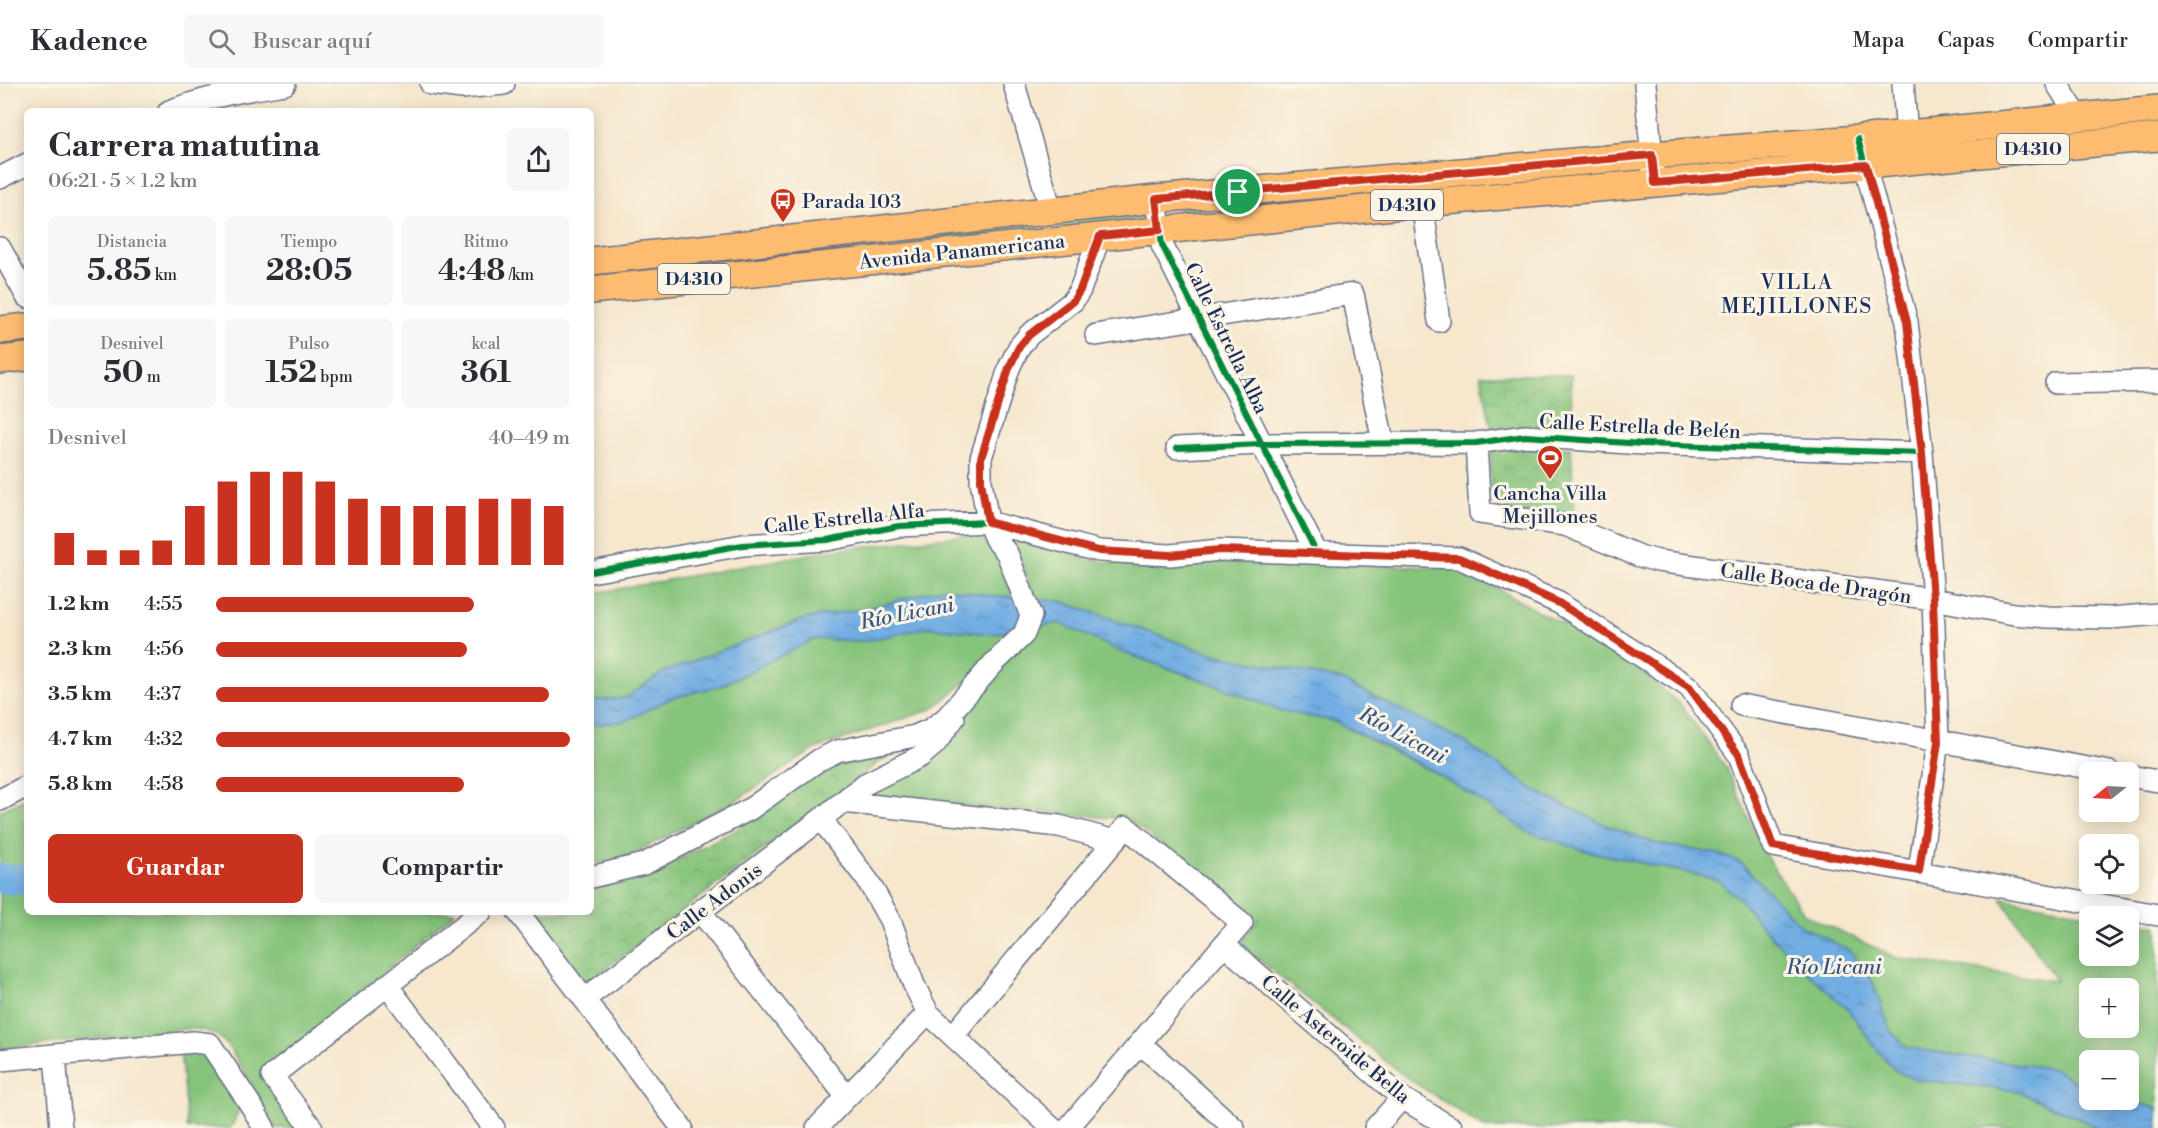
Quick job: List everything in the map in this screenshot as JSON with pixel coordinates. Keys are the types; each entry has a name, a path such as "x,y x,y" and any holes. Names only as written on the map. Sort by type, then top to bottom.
{"main road":[{"name":"Avenida Panamericana","path":"594,261 1156,199 1858,139 2158,109"},
{"name":"Avenida Panamericana","path":"594,290 1422,203 1866,165 2158,137"},
{"path":"0,330 24,327"},
{"path":"0,360 24,357"}],"street":[{"path":"176,108 252,87 285,84"},
{"path":"431,84 462,88 504,84"},
{"path":"1014,84 1051,210"},
{"path":"1645,84 1655,183"},
{"path":"1903,84 1909,161"},
{"path":"2056,84 2078,117"},
{"path":"1858,139 1907,322 1922,453 1933,599 1938,742 1919,871 2158,915"},
{"path":"0,178 24,166"},
{"name":"Calle Estrella Alba","path":"1156,199 1162,244 1316,552"},
{"path":"1422,203 1439,321"},
{"path":"594,876 644,864 750,809 819,760 837,751 915,736 932,729 946,718 993,663 1024,634 1031,616 1006,553 995,539 988,522 981,481 981,458 1009,368 1019,347 1029,335 1073,301 1080,290 1100,236"},
{"path":"0,248 24,292"},
{"path":"1096,335 1353,294 1383,442"},
{"path":"2056,383 2158,381"},
{"name":"Calle Estrella de Belén","path":"1177,448 1261,444 1476,443 1525,436 1643,444 1922,453"},
{"name":"Calle Boca de Dragón","path":"1476,443 1480,513 1565,525 1639,556 1658,561 1933,599 2014,614 2111,618 2158,614"},
{"name":"Calle Estrella Alfa","path":"594,571 743,545 827,540 899,526 988,522 1099,551 1170,555 1220,550 1459,558 1559,603 1689,687 1739,755 1773,846 1919,871"},
{"name":"Calle Adonis","path":"585,999 865,784 921,756 946,732 967,694"},
{"path":"1741,705 2079,767"},
{"path":"2139,778 2158,781"},
{"path":"0,800 24,788"},
{"path":"843,802 1120,834 1242,923 1068,1128"},
{"path":"821,819 868,881 890,920 914,984 928,1013 1052,1128"},
{"path":"953,1036 1120,834"},
{"path":"700,911 846,1096"},
{"path":"312,1128 272,1076 477,915"},
{"path":"520,915 682,1128"},
{"name":"Calle Asteroide Bella","path":"1224,945 1402,1098 1452,1128"},
{"path":"387,985 494,1128"},
{"path":"818,1128 846,1096 928,1013"},
{"path":"0,1060 194,1042 210,1044 264,1128"},
{"path":"1140,1043 1234,1128"},
{"path":"55,1055 61,1128"},
{"path":"1375,1128 1402,1098"},
{"path":"244,1128 252,1107"}],"green space":[{"path":"1639,166 1640,174 1179,213 1178,206"},
{"path":"1144,208 1144,219 594,282 594,271"},
{"path":"1481,375 1571,375 1572,426 1491,428"},
{"path":"1571,448 1575,514 1523,513 1509,510 1490,492 1491,449"},
{"path":"984,533 997,552 1015,597 993,596 873,607 805,619 662,673 626,698 594,701 594,593 833,550"},
{"path":"1011,536 1108,563 1283,560 1463,569 1550,618 1613,647 1681,705 1725,766 1767,858 1805,915 1897,958 2056,981 2001,898 2079,912 2079,966 2139,966 2139,924 2158,927 2158,1108 2139,1104 2139,1050 2079,1050 2079,1085 2055,1069 1908,1048 1891,1032 1872,981 1832,941 1801,926 1741,863 1718,854 1657,844 1608,826 1539,793 1463,741 1341,680 1208,653 1060,601 1035,599"},
{"path":"1060,623 1122,652 1278,710 1334,721 1583,850 1716,879 1739,898 1764,929 1848,1009 1875,1047 1895,1070 1913,1079 2018,1091 2099,1128 1736,1128 1730,1123 1725,1128 1485,1128 1407,1078 1240,945 1258,919 1128,819 969,807 872,796 938,754 982,691 967,681 932,709 815,749 735,801 626,857 594,863 594,725 625,721 671,698 720,686 815,639 865,641 927,627 990,634"},
{"path":"920,744 882,760 584,985 532,915 594,915 594,888 635,880 732,832 819,771"},
{"path":"24,799 24,915 451,915 263,1074 303,1128 275,1128 249,1079 225,1042 215,1034 206,1031 183,1029 0,1049 0,811"},
{"path":"180,1048 203,1050 241,1105 231,1128 187,1128"}],"water":[{"name":"Río Licani","path":"943,588 993,596 1060,601 1208,653 1341,680 1463,741 1539,793 1608,826 1657,844 1718,854 1741,863 1801,926 1849,950 1869,974 1891,1032 1908,1048 2055,1069 2079,1085 2079,1110 2139,1110 2139,1104 2158,1108 2158,1128 2099,1128 2018,1091 1913,1079 1895,1070 1875,1047 1848,1009 1764,929 1739,898 1716,879 1583,850 1529,832 1430,769 1334,721 1278,710 1215,684 1122,652 1060,623 990,634 928,627 865,641 815,639 720,686 671,698 625,721 594,725 594,701 626,698 662,673 805,619 873,607"}],"waterway":[{"name":"Río Licani","path":"0,878 24,878"}],"cycle path":[{"path":"1858,139 1907,322 1922,453 1933,599 1938,742 1919,871"},
{"path":"594,571 743,545 827,540 899,526 988,522 1099,551 1170,555 1220,550 1316,552 1162,245 1156,199"},
{"path":"1177,448 1261,444 1476,443 1525,436 1643,444 1922,453"}],"place":[{"name":"Parada 103","path":"783,224"},
{"name":"Cancha Villa Mejillones","path":"1550,481"}],"district":[{"name":"VILLA MEJILLONES","path":"1797,294"}],"route":[{"path":"1652,155 1655,183 1866,165 1907,322 1922,453 1933,599 1938,742 1919,871 1773,846 1739,755 1689,687 1559,603 1459,558 1220,550 1170,555 1099,551 988,522 981,481 981,458 1009,368 1019,347 1029,335 1073,301 1080,290 1100,236 1160,230 1156,199 1238,192 1652,155"}]}
